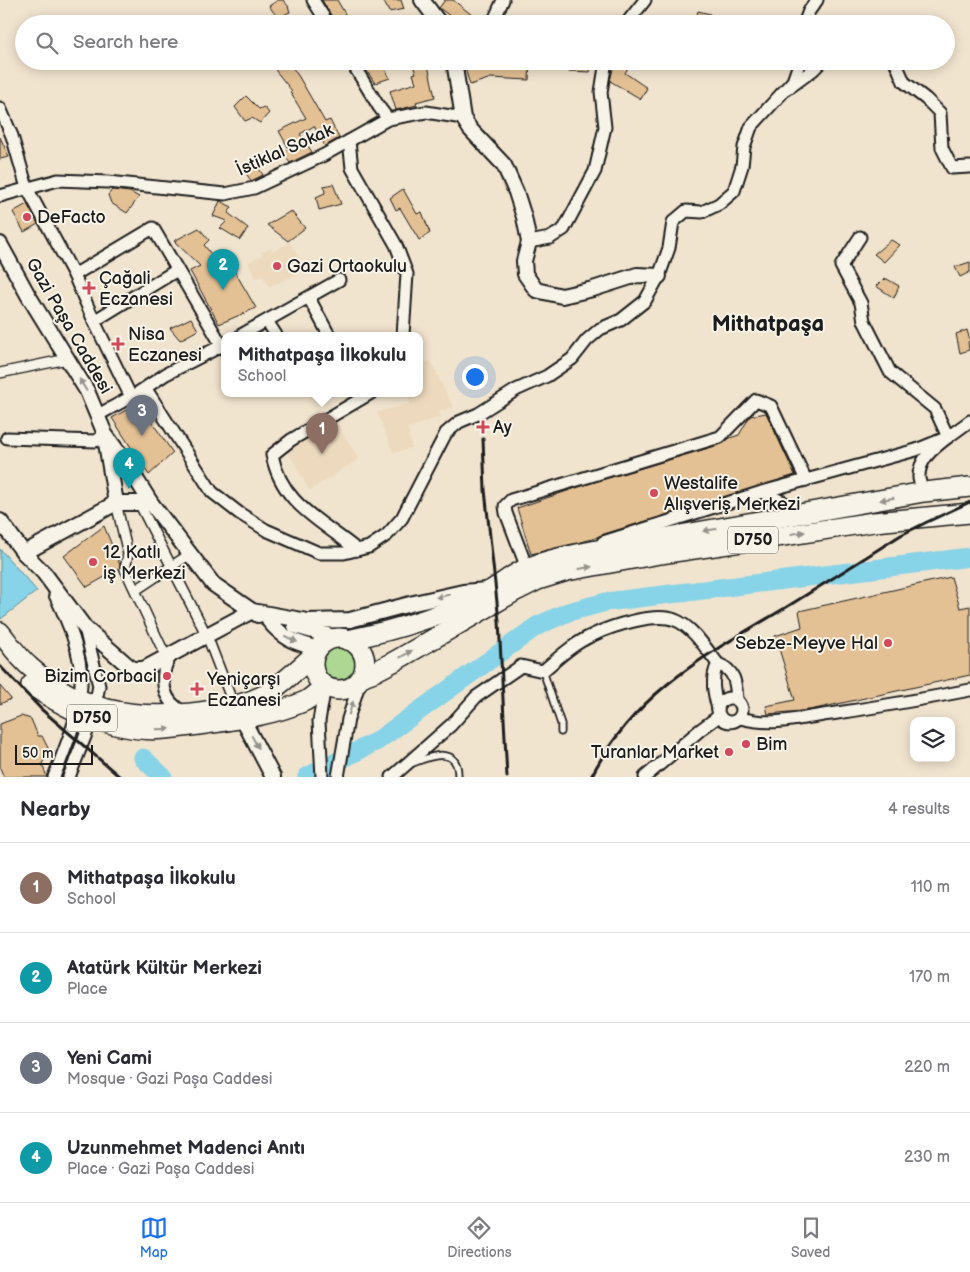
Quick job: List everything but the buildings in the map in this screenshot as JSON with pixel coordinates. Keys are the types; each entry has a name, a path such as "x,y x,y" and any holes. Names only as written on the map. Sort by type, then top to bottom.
{"highway":[{"name":"D750","path":"0,632 28,665 86,709 132,728 159,729 238,713 271,691 325,642 415,623 525,575 561,557 924,492 970,486"},
{"name":"D750","path":"525,575 567,571 692,549 874,522 970,513"},
{"name":"D750","path":"0,651 31,684 56,702 86,709 152,716 277,710 305,701 324,686 332,690 349,688 362,677 395,661 514,592 525,575"},
{"path":"342,639 357,645 363,652 365,669 362,677"},
{"path":"317,651 313,664 314,673 324,686"}],"street":[{"path":"313,0 322,15"},
{"path":"422,0 433,15"},
{"path":"497,15 503,4 503,0"},
{"path":"633,15 645,0"},
{"path":"807,15 817,0"},
{"path":"356,70 378,107 388,119"},
{"path":"456,70 464,118 470,129 504,165 516,192 529,242 524,261 525,274 536,290 562,296 593,289 637,275 659,276"},
{"path":"529,242 550,238 564,229 595,171 605,127 601,92 605,70"},
{"path":"146,388 212,492 227,505 266,530 319,554 344,553 369,547 387,535 402,518 446,433 459,422 478,414 516,390 546,376 572,359 587,340 600,329 620,320 645,301 659,276 669,248 674,222 686,212 702,212 719,204 734,191 742,166 744,146 751,128 793,81 797,70"},
{"path":"779,96 813,70"},
{"path":"899,70 904,82 926,98 940,113 942,148 952,168 970,167"},
{"path":"0,108 12,136 26,188 74,275 131,397"},
{"name":"İstiklal Sokak","path":"0,196 58,180 118,183 225,194 254,188 324,155 388,119 426,112 464,118"},
{"path":"349,141 352,168 396,245 407,274 403,332"},
{"path":"74,275 153,228 221,342"},
{"path":"860,237 841,266 861,303 864,321 890,372 935,410 948,436"},
{"name":"Gazi Paşa Caddesi","path":"0,244 87,392 105,434 126,463 145,503 190,554 213,584 252,612 269,621"},
{"path":"94,321 177,270"},
{"path":"247,332 339,280"},
{"path":"309,298 327,332"},
{"path":"267,321 274,332"},
{"path":"98,415 146,388 166,374 221,346"},
{"path":"0,373 67,359"},
{"path":"357,550 295,502 282,485 275,471 272,455 291,440 364,397"},
{"path":"525,575 506,512 505,506 510,500 720,437 756,400 770,406 806,480"},
{"path":"924,492 919,478 922,464 928,453 970,421"},
{"path":"7,438 96,441 105,434 116,503 128,554 125,569 171,654"},
{"path":"561,557 620,535 762,492 916,450 948,436"},
{"path":"762,492 802,514"},
{"path":"24,553 116,503 145,503 170,567 207,636 238,713 270,772"},
{"path":"0,521 24,553 44,573 84,628 132,669 144,669 252,612 307,621 350,620 438,597 463,592 491,590"},
{"path":"136,590 190,554"},
{"path":"44,573 69,626 86,709 69,777"},
{"path":"392,777 451,725 476,697 521,666 543,671 567,651 592,635 632,622 657,617 675,620 696,636 718,664 726,667 732,674 737,700 742,706 742,714 740,718 729,723 725,722 719,713 714,696 714,672 718,664"},
{"path":"269,621 304,627 342,639"},
{"path":"269,621 280,634 317,651"},
{"path":"54,777 99,686 84,628"},
{"path":"171,654 166,661 164,670 165,690 176,707 188,713"},
{"path":"338,777 343,738 362,677"},
{"path":"322,777 320,721 324,686"},
{"path":"740,718 755,722 777,723 811,716 908,703 970,690"},
{"path":"645,777 719,713 722,702 725,699 737,700"}],"lane":[{"path":"543,671 562,724 561,732"},
{"path":"406,766 435,754 449,756 456,762 458,777"}],"shaded area":[{"name":"Gazi Ortaokulu","path":"290,243 307,270 269,287 263,276 256,278 248,262 262,255 261,252 271,248 273,251"},
{"path":"431,361 453,407 439,412 441,417 408,428 412,448 393,453 377,412 410,404 408,397 423,397 423,362"},
{"path":"335,420 359,459 309,491 286,448"}],"green space":[{"path":"344,641 356,647 361,655 361,673 356,681 348,686 334,687 322,681 317,673 316,659 322,647 330,642"}],"water":[{"path":"0,549 37,591 1,619 0,618"}],"waterway":[{"path":"307,777 377,741 537,626 568,612 606,602 970,557"},
{"path":"143,758 163,777"}],"railway":[{"path":"483,439 485,490 499,621 507,777"},
{"path":"591,777 609,747 629,721 675,678 728,642 901,535 970,502"},
{"path":"0,666 41,709 120,777"}],"place":[{"name":"DeFacto","path":"27,217"},
{"name":"Gazi Ortaokulu","path":"277,266"},
{"name":"Çağali Eczanesi","path":"89,288"},
{"name":"Atatürk Kültür Merkezi","path":"223,290"},
{"name":"Nisa Eczanesi","path":"118,344"},
{"name":"Ay","path":"483,427"},
{"name":"Yeni Cami","path":"142,436"},
{"name":"Mithatpaşa İlkokulu","path":"322,454"},
{"name":"Uzunmehmet Madenci Anıtı","path":"129,489"},
{"name":"Westalife Alışveriş Merkezi","path":"654,493"},
{"name":"12 Katlı iş Merkezi","path":"93,562"},
{"name":"Sebze-Meyve Hal","path":"888,643"},
{"name":"Bizim Corbaci","path":"167,676"},
{"name":"Yeniçarşı Eczanesi","path":"197,689"},
{"name":"Bim","path":"746,744"},
{"name":"Turanlar Market","path":"729,752"}],"district":[{"name":"Mithatpaşa","path":"768,324"}]}
